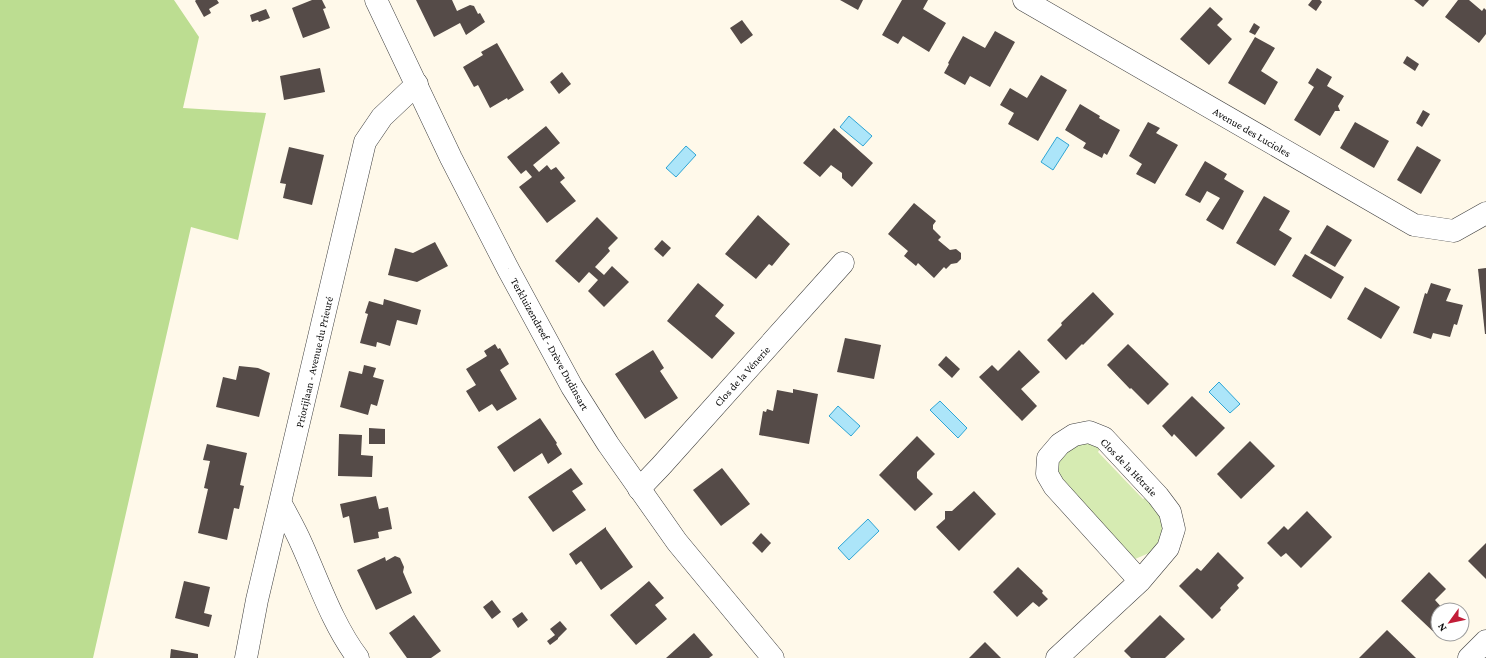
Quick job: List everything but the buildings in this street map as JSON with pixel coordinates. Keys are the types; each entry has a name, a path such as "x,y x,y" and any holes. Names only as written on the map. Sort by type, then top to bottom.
{"street":[{"name":"Terkluizendreef - Drève Dudinsart","path":"376,0 466,186 508,269 568,380 608,444 676,542 773,658"},
{"name":"Avenue des Lucioles","path":"1024,0 1414,225 1454,231 1486,213"},
{"name":"Priorijlaan - Avenue du Prieuré","path":"246,658 257,600 281,504 365,142 382,117 417,84"},
{"name":"Clos de la Vénerie","path":"639,489 843,263"},
{"name":"Clos de la Hêtraie","path":"1057,658 1140,581 1168,548 1174,529 1170,512 1158,496 1104,438 1089,432 1074,434 1060,444 1048,458 1047,474 1054,486 1140,581"},
{"path":"281,504 301,542 348,645 358,658"},
{"path":"1469,658 1486,641"}],"green space":[{"path":"0,0 174,0 199,37 183,108 266,113 238,240 191,227 93,658 0,658"},
{"path":"1076,441 1102,445 1098,452 1143,499 1150,495 1157,505 1164,530 1154,551 1135,559 1056,475 1056,461"}],"water":[{"path":"849,116 872,136 863,146 840,127"},
{"path":"1057,137 1069,145 1053,170 1041,162"},
{"path":"686,146 696,155 676,177 666,168"},
{"path":"1219,382 1240,404 1230,413 1209,392"},
{"path":"940,401 967,428 958,438 930,410"},
{"path":"838,406 860,426 851,436 829,416"},
{"path":"868,519 879,531 849,560 838,548"}]}
